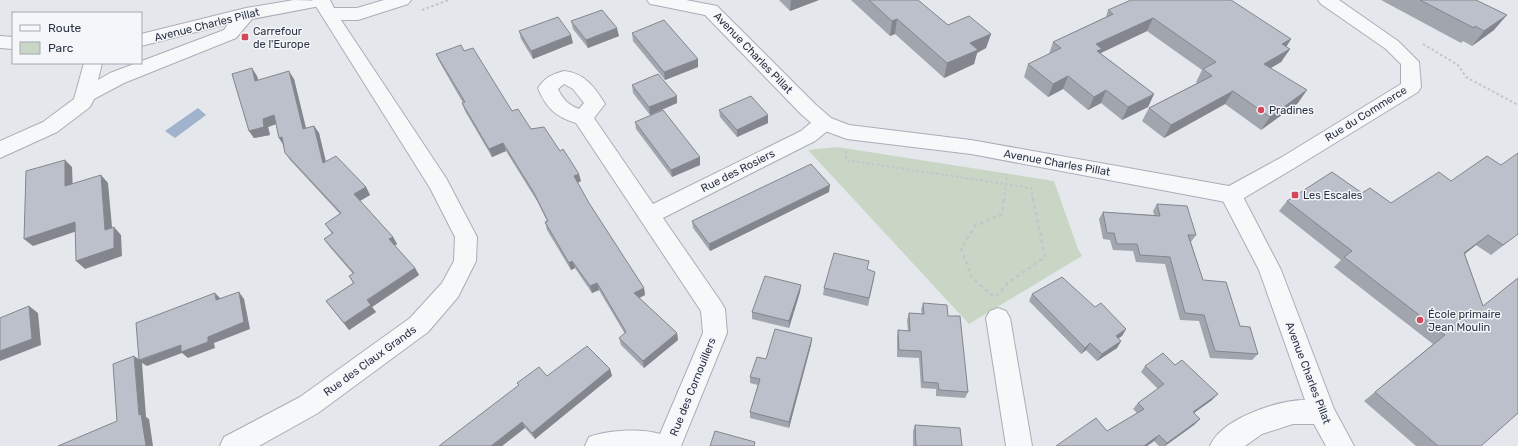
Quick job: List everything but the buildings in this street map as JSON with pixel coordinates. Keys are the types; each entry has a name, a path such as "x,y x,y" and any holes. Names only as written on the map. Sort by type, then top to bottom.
{"street":[{"path":"85,95 117,78 230,34 246,14 274,0"},
{"path":"326,9 358,14 402,0"},
{"name":"Avenue Charles Pillat","path":"656,0 711,10 774,76 824,123 847,132 971,147 1232,195 1270,270 1322,412 1330,429 1341,446"},
{"name":"Rue du Commerce","path":"1232,195 1269,174 1410,87 1410,62 1392,45 1327,0"},
{"name":"Avenue Charles Pillat","path":"142,40 246,14 326,9"},
{"name":"Rue des Claux Grands","path":"233,446 309,405 419,325 450,290 465,261 466,237 439,184 326,9"},
{"path":"0,42 12,43"},
{"path":"0,150 50,127 84,102 93,64"},
{"path":"583,118 650,215"},
{"name":"Rue des Rosiers","path":"650,215 808,136 824,123"},
{"name":"Rue des Cornouillers","path":"650,215 713,308 715,333 668,446"},
{"path":"998,318 1019,446"},
{"path":"1222,446 1254,424 1293,412 1322,412"},
{"path":"598,446 625,443 657,446"}],"path":[{"path":"847,144 846,160 1006,183 1031,188 1045,257 1008,283 994,297 972,278 961,248 975,226 1002,214 1006,183 1009,154"}],"green space":[{"path":"837,147 1054,181 1078,249 1082,256 969,324 808,150"}],"water":[{"path":"198,108 206,115 175,138 165,131"}],"place":[{"name":"Carrefour de l'Europe","path":"245,37"},
{"name":"Pradines","path":"1261,110"},
{"name":"Les Escales","path":"1295,195"},
{"name":"École primaire Jean Moulin","path":"1420,320"}]}
